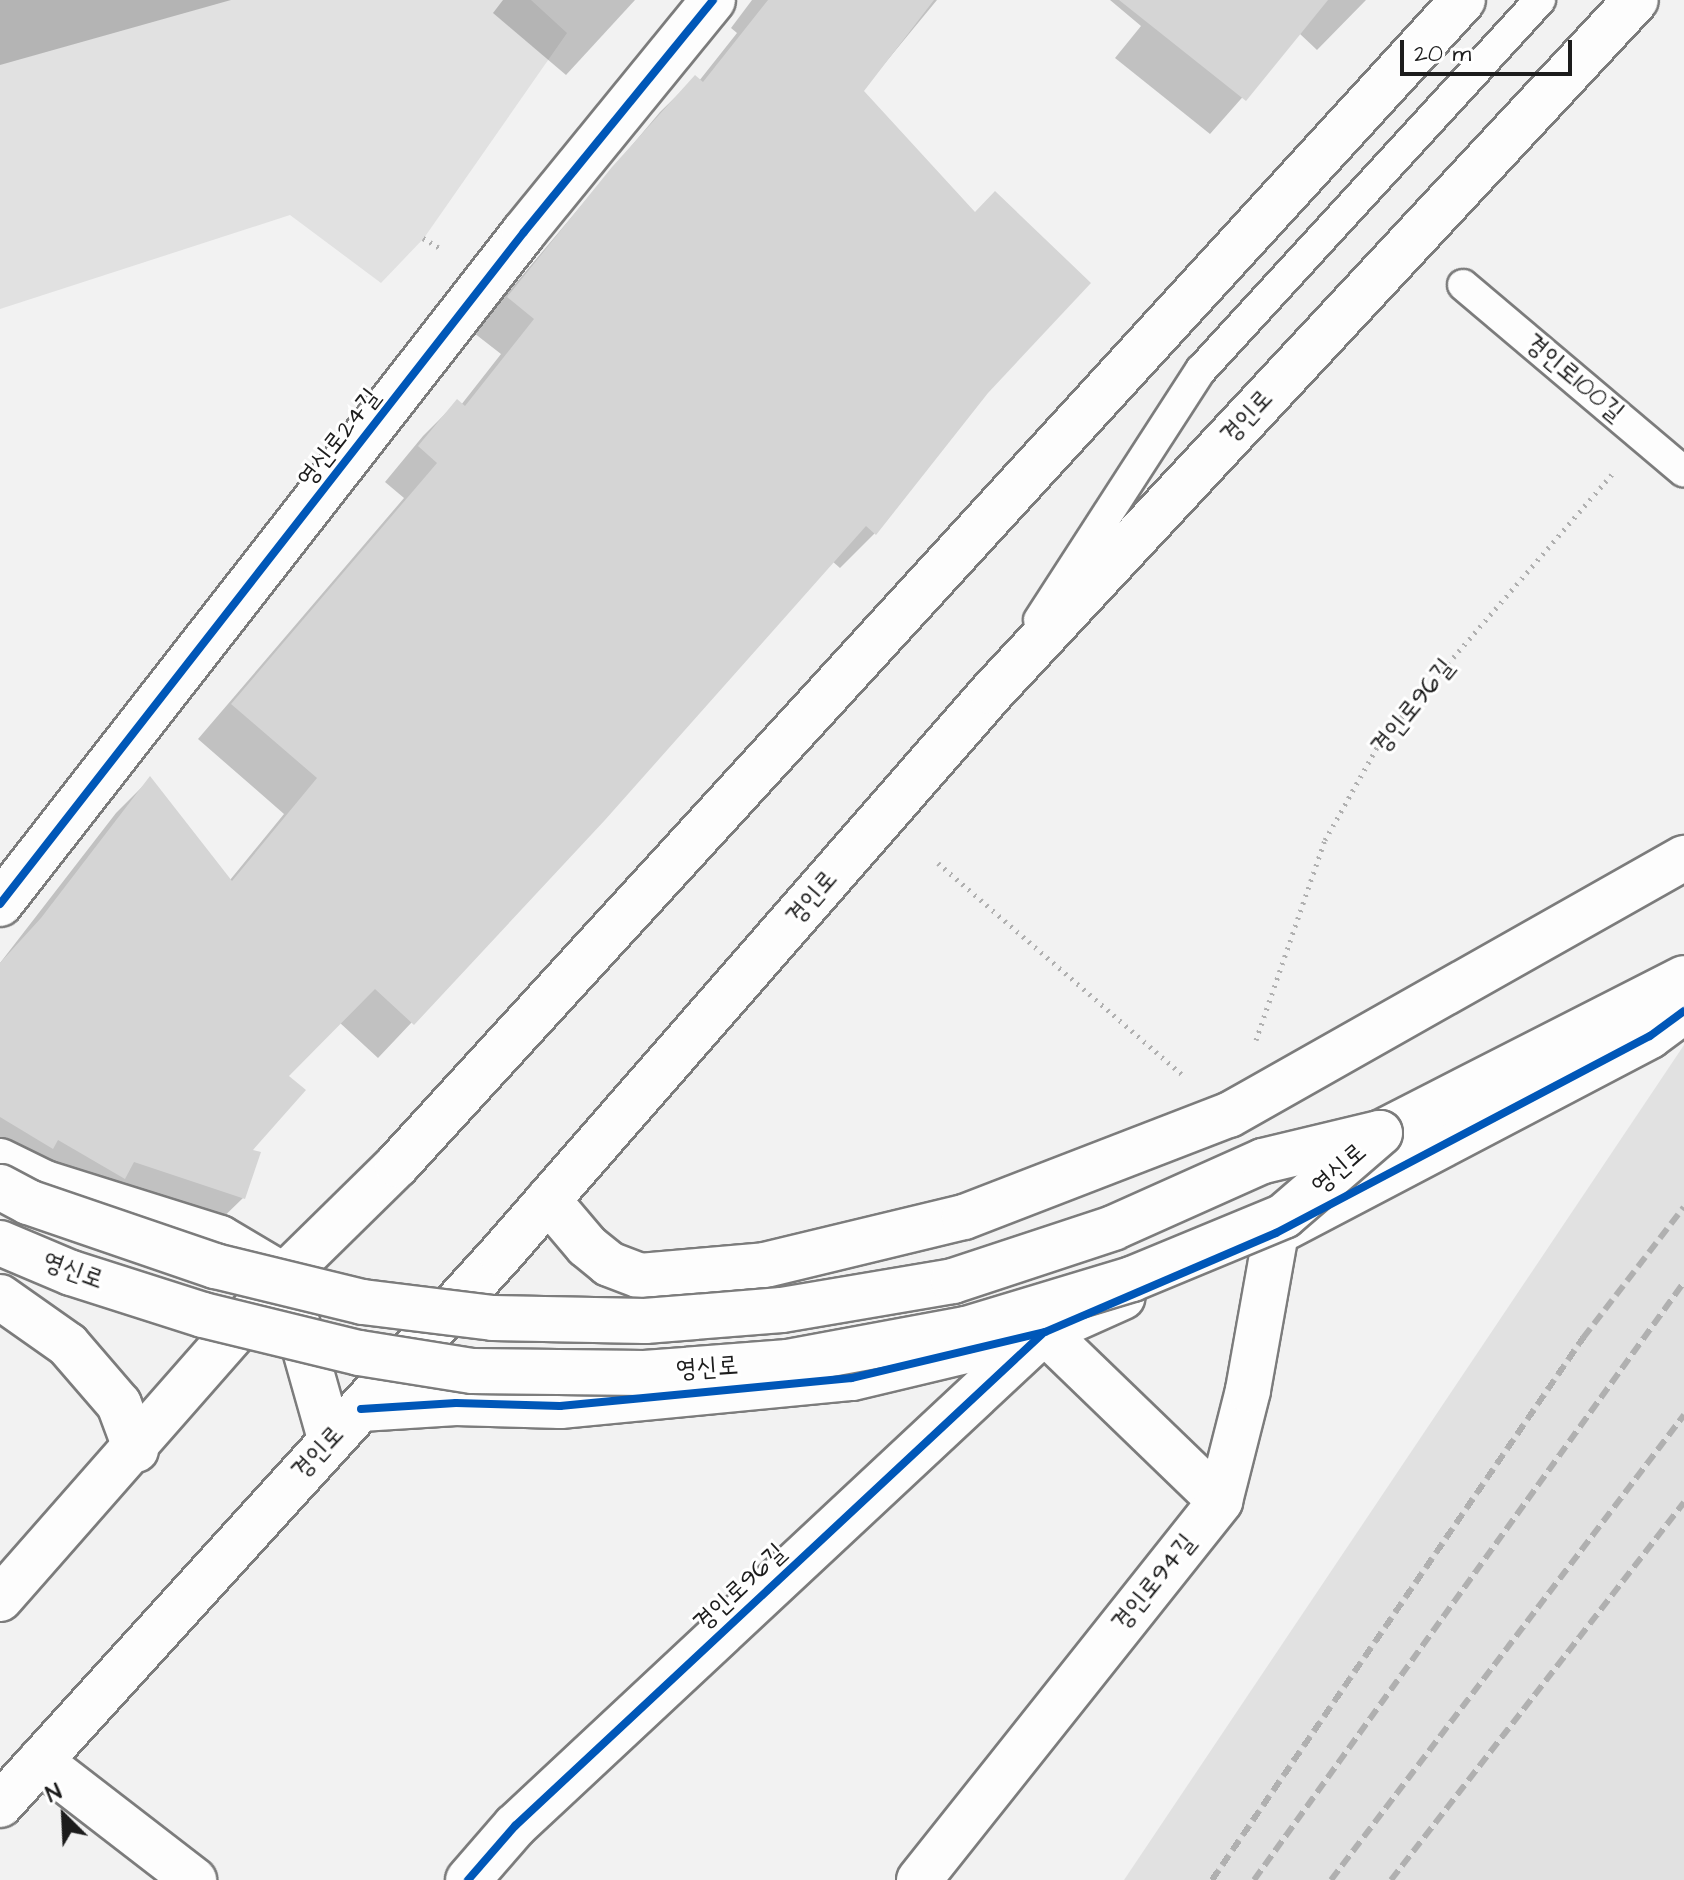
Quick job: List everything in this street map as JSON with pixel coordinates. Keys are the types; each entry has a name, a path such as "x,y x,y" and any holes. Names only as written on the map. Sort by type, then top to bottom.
{"main road":[{"name":"영신로24길","path":"0,904 524,232 713,0"},
{"path":"0,1599 136,1450 284,1276 397,1165 1463,0"},
{"name":"경인로","path":"0,1805 548,1200 992,692 1636,0"},
{"path":"548,1200 587,1246 609,1264 640,1276 765,1265 964,1217 1229,1115 1684,858"},
{"name":"영신로","path":"0,1187 28,1202 215,1266 363,1302 493,1318 645,1321 782,1310 953,1281 1113,1228 1263,1161 1380,1133 1684,978"},
{"path":"361,1409 456,1403 560,1406 852,1378 1045,1332 1276,1233 1650,1036 1684,1011"},
{"name":"영신로","path":"0,1243 71,1273 203,1315 359,1353 472,1371 644,1373 788,1362 966,1329 1132,1279 1284,1216 1380,1133"},
{"path":"0,1161 45,1183 220,1238 284,1276 330,1439"},
{"path":"0,1282 32,1270 56,1250 62,1220 45,1183"},
{"name":"경인로94길","path":"919,1880 1220,1501 1248,1390 1276,1233"},
{"path":"0,1297 68,1345 119,1404 136,1450"},
{"path":"1045,1332 1220,1501"},
{"name":"경인로96길","path":"468,1880 515,1826 1045,1332"},
{"path":"40,1761 194,1880"}],"lane":[{"path":"992,692 1201,370 1540,0"},
{"name":"경인로100길","path":"1463,285 1684,472"}],"path":[{"path":"938,863 1229,1115"}],"shaded area":[{"path":"0,0 531,0 567,33 424,238 381,283 290,215 0,309"},
{"path":"1684,1045 1684,1880 1124,1880"}],"building":[{"path":"768,0 934,0 864,91 975,212 995,191 1091,283 988,393 876,535 866,526 605,820 414,1025 375,989 289,1076 306,1090 253,1150 261,1152 245,1199 134,1162 125,1179 58,1140 53,1149 0,1117 0,963 41,918 150,776 232,881 317,778 231,704 437,463 418,446 457,399 465,406 534,319 507,297 612,167 695,75 703,82"},
{"path":"1119,0 1328,0 1246,101"}],"railway":[{"path":"1212,1880 1583,1338 1684,1207"},
{"path":"1254,1880 1684,1282"},
{"path":"1331,1880 1684,1415"},
{"path":"1391,1880 1684,1502"}],"cycle path":[{"path":"0,904 524,232 713,0"},
{"path":"361,1409 456,1403 560,1406 852,1378 1045,1332 1276,1233 1650,1036 1684,1011"},
{"path":"468,1880 515,1826 1042,1334"}]}
